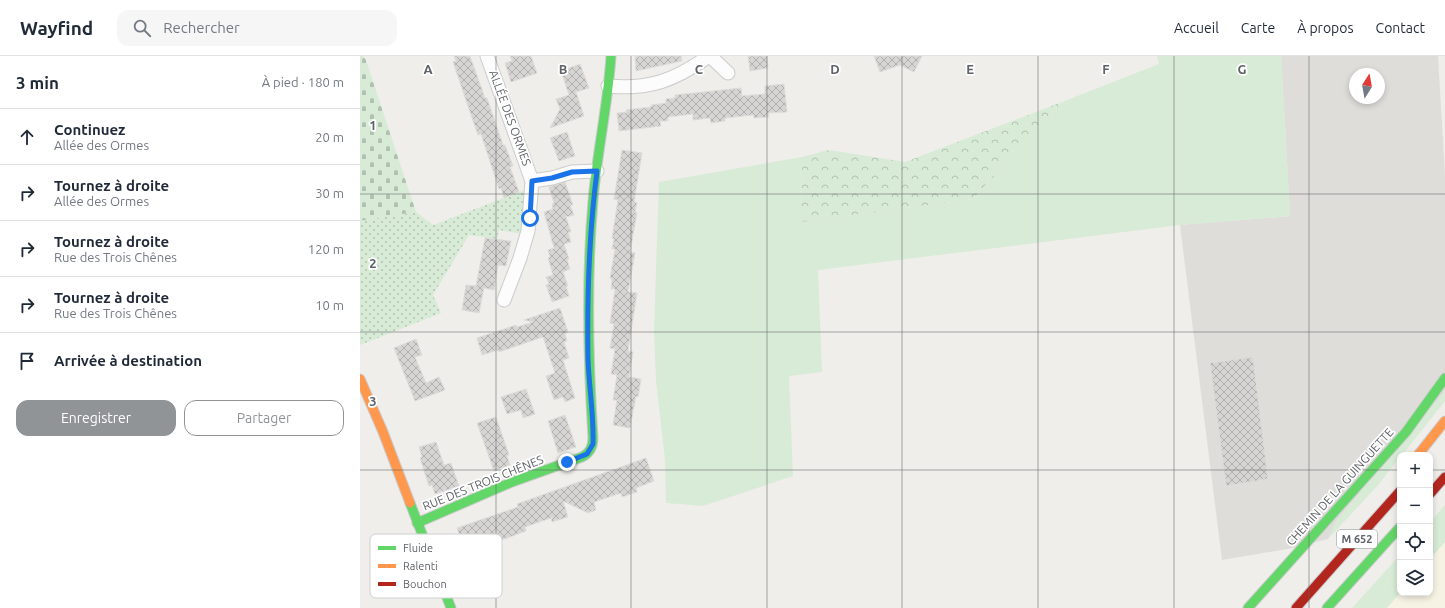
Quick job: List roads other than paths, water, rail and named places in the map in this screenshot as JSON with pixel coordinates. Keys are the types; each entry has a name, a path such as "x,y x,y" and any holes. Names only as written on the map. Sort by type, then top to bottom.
{"main road":[{"name":"RUE DES TROIS CHÊNES","path":"417,523 512,482 582,457 591,449 593,438 589,392 588,292 592,222 611,56"},
{"name":"CHEMIN DE LA GUINGUETTE","path":"1248,608 1406,432 1445,378"},
{"path":"360,379 421,534"},
{"path":"1420,452 1445,421"},
{"path":"1433,491 1445,477"},
{"path":"1433,493 1445,484"},
{"name":"M 652","path":"1296,608 1397,488"},
{"name":"M 652","path":"1326,608 1397,530"},
{"path":"447,598 451,608"}],"street":[{"name":"ALLÉE DES ORMES","path":"487,56 532,181 528,231 520,258 504,300"},
{"path":"608,86 633,87 658,83 681,74 709,56 728,73"},
{"name":"ALLÉE DES ORMES","path":"532,181 552,178 572,172 597,171"}]}
